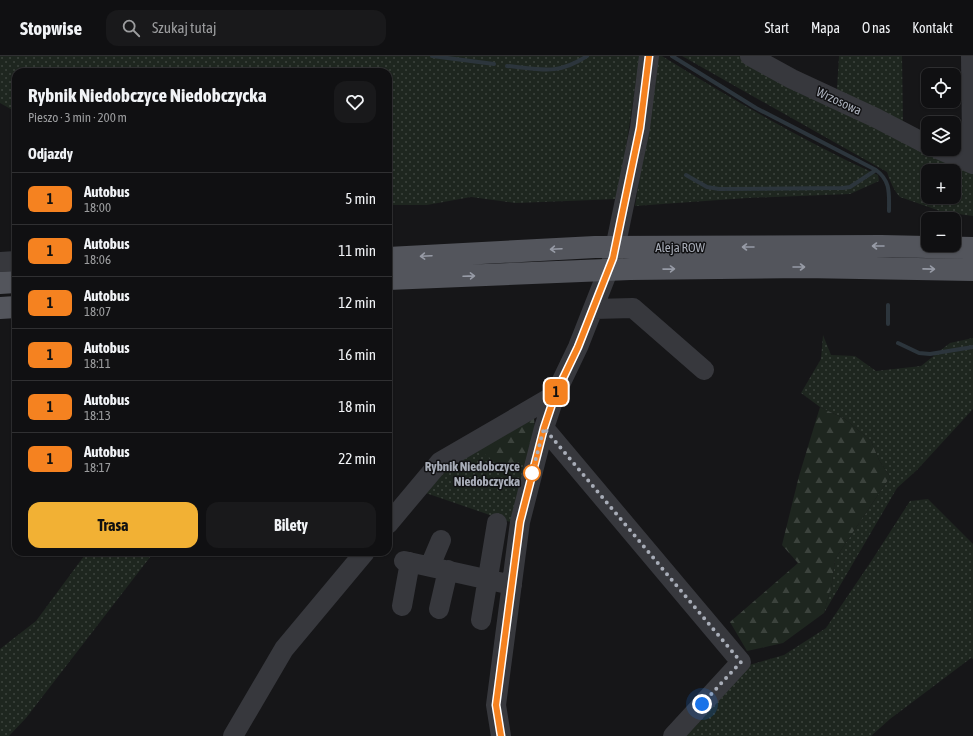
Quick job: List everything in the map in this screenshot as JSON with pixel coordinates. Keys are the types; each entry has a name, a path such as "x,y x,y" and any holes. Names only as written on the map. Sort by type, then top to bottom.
{"main road":[{"name":"Aleja ROW","path":"392,258 595,247 880,246 973,248"},
{"name":"Aleja ROW","path":"392,279 630,269 804,267 973,270"},
{"path":"0,283 12,282"},
{"path":"0,308 12,307"}],"street":[{"path":"500,736 496,705 520,522 544,428 555,395 578,347 613,258 640,128 649,56"},
{"name":"Wrzosowa","path":"750,56 792,79 876,118 921,141"},
{"path":"955,156 972,163 971,56"},
{"path":"0,262 12,261"},
{"path":"594,308 633,308 704,370"},
{"path":"392,519 440,462 555,395"},
{"path":"544,428 741,662 673,736"},
{"path":"481,620 497,523"},
{"path":"439,609 438,568 441,540"},
{"path":"232,736 284,649 362,556"},
{"path":"402,606 407,562 512,585"}],"green space":[{"path":"0,56 640,56 618,199 516,203 471,197 427,205 392,205 392,68 12,68 12,110 0,103"},
{"path":"659,56 662,56 741,104 795,134 878,175 879,181 850,194 747,198 635,206"},
{"path":"682,56 739,56 838,108 921,145 921,156 946,156 973,168 973,216 961,214 961,212 943,212 900,197 892,186 887,172"},
{"path":"839,56 902,56 903,126 837,89"},
{"path":"823,335 831,355 855,356 876,371 921,366 950,343 973,338 973,409 917,470 897,488 824,613 832,583 835,559 890,477 879,460 871,441 845,419 820,407 801,393 821,359"},
{"path":"820,407 845,419 871,441 879,460 890,477 835,559 832,583 824,613 783,643 747,651 730,622 798,563 782,545 799,476"},
{"path":"534,418 535,431 527,461 497,465 479,449"},
{"path":"479,449 527,461 513,523 423,492 445,471"},
{"path":"928,499 973,544 973,659 971,658 890,719 871,736 683,736 746,666 784,655 826,628 910,501"},
{"path":"84,556 151,556 26,718 9,736 0,736 0,649 36,621"}],"waterway":[{"path":"432,56 494,64"},
{"path":"507,66 548,70 557,69 587,56"},
{"path":"672,56 756,108 876,170 881,174 887,183 889,193 889,211"},
{"path":"686,175 707,187 719,189 843,188 850,187 876,170"},
{"path":"888,305 888,324"},
{"path":"898,343 919,353 930,354 973,347"}],"bus line":[{"name":"1","path":"501,736 496,705 520,522 544,428 555,395 578,347 613,258 640,128 649,56"}],"place":[{"name":"Rybnik Niedobczyce Niedobczycka","path":"532,473"}],"route":[{"path":"532,473 544,428 741,662 702,704"}]}
